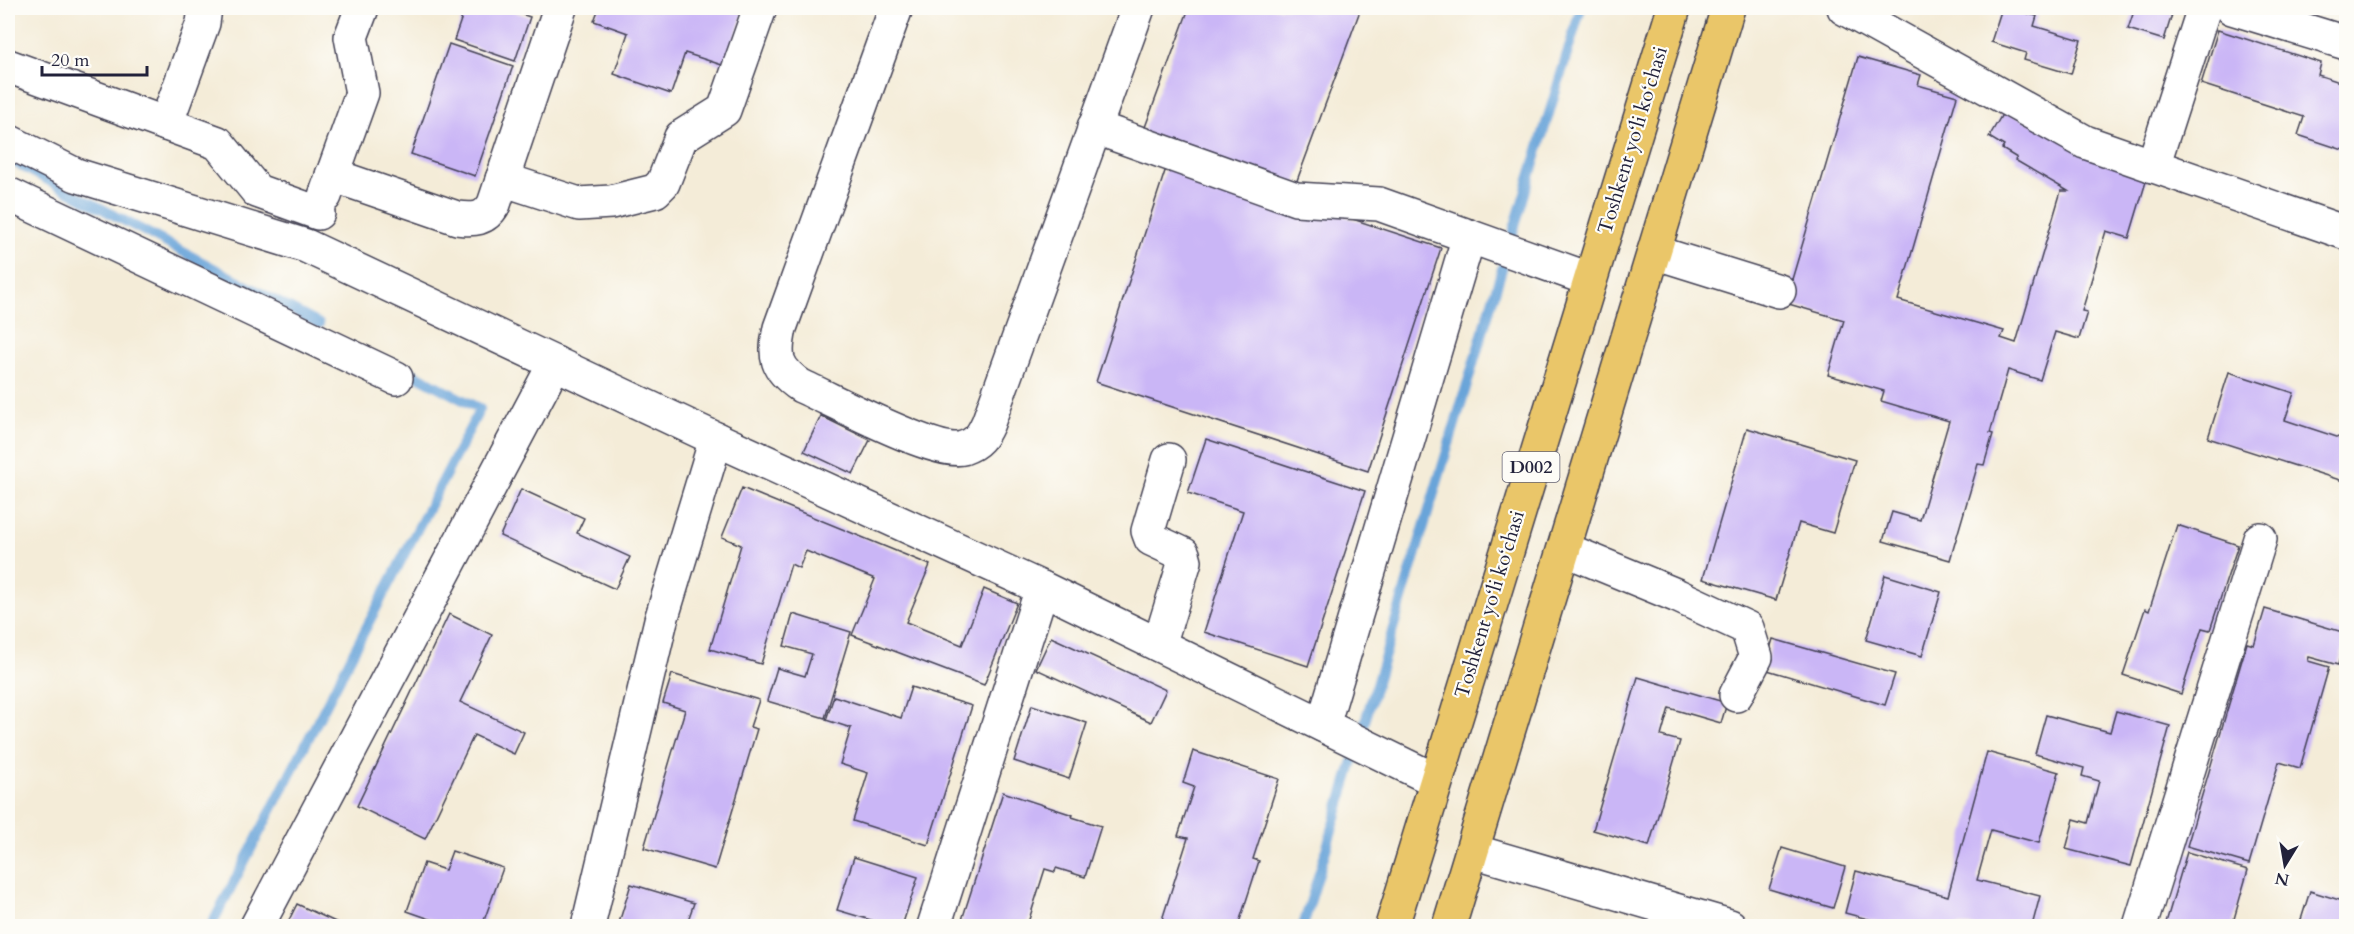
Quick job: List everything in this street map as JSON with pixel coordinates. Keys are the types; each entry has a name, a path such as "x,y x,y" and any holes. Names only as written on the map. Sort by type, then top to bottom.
{"highway":[{"name":"Toshkent yo‘li ko‘chasi","path":"1392,927 1435,780 1674,8"},
{"name":"D002","path":"1449,927 1728,8"}],"street":[{"path":"166,124 203,23 205,8"},
{"path":"306,246 362,93 351,37 362,8"},
{"path":"332,175 457,218 475,220 488,214 560,8"},
{"path":"502,179 579,204 611,202 655,191 663,183 681,137 724,111 760,8"},
{"path":"896,8 780,328 775,351 783,373 801,386 930,444 961,449 979,441 988,423 1138,8"},
{"path":"1844,8 2085,142 2346,233"},
{"path":"2153,166 2204,8"},
{"path":"2232,8 2346,44"},
{"path":"8,66 218,143 258,191 318,213"},
{"path":"1094,127 1296,199 1379,204 1589,279"},
{"path":"8,141 76,175 306,246 716,440 1042,588 1435,780"},
{"path":"8,194 396,378"},
{"path":"1347,737 1479,239"},
{"path":"1654,252 1779,291"},
{"path":"257,927 555,363"},
{"path":"588,927 661,620 716,440"},
{"path":"1159,645 1185,561 1183,554 1151,539 1148,531 1169,460"},
{"path":"2140,927 2260,539"},
{"path":"1564,549 1678,596 1747,628 1756,657 1736,695"},
{"path":"934,927 1042,588"},
{"path":"1473,851 1730,927"}],"building":[{"path":"465,8 503,8 530,17 515,61 454,40"},
{"path":"599,8 745,8 725,66 685,53 671,94 614,74 628,33 594,21"},
{"path":"1189,8 1361,8 1292,194 1141,138"},
{"path":"2002,8 2037,16 2034,26 2081,40 2071,74 2024,60 2026,53 1991,42"},
{"path":"2135,8 2174,8 2164,40 2128,29"},
{"path":"2218,30 2321,63 2318,75 2346,84 2346,151 2298,135 2304,117 2201,84"},
{"path":"449,44 513,66 475,176 411,154"},
{"path":"1858,57 1921,75 1918,85 1957,96 1898,300 2004,331 2001,338 2016,343 2061,191 2068,191 2015,160 2017,158 2002,149 2004,146 1989,137 2004,111 2148,175 2129,238 2106,231 2082,311 2087,312 2079,339 2055,332 2040,380 2008,370 1990,433 1993,434 1984,465 1978,464 1950,560 1883,541 1892,512 1920,520 1949,421 1881,401 1884,391 1828,375 1844,320 1785,303"},
{"path":"1169,159 1441,248 1368,471 1096,382"},
{"path":"2229,372 2294,393 2285,420 2346,440 2346,482 2208,438"},
{"path":"821,416 870,440 853,474 804,451"},
{"path":"1747,428 1855,460 1833,533 1799,523 1776,600 1703,579"},
{"path":"1206,439 1365,491 1308,666 1204,632 1243,511 1188,493"},
{"path":"742,488 930,565 906,622 962,645 984,589 1017,603 984,685 852,635 875,579 806,551 799,568 791,564 761,664 710,649 741,545 722,537"},
{"path":"521,489 584,518 577,533 630,557 615,589 500,536"},
{"path":"2177,525 2238,545 2210,630 2202,628 2181,694 2123,675 2145,609 2149,611"},
{"path":"1885,575 1941,592 1922,656 1866,640"},
{"path":"2265,609 2346,633 2346,638 2338,665 2309,657 2308,661 2329,667 2300,768 2279,762 2249,864 2187,846 2247,643 2254,645"},
{"path":"449,614 492,635 460,702 524,732 514,754 474,735 425,839 357,806"},
{"path":"793,614 851,632 825,718 767,701 777,668 805,676 812,654 784,646"},
{"path":"1051,637 1166,690 1151,722 1036,669"},
{"path":"1773,639 1895,674 1885,705 1764,669"},
{"path":"672,674 759,700 750,727 757,729 715,869 644,848 685,710 663,703"},
{"path":"1638,677 1727,703 1721,723 1669,708 1661,736 1680,741 1649,846 1593,830"},
{"path":"911,687 972,706 928,845 853,821 868,773 840,764 851,728 826,720 834,696 901,718"},
{"path":"1032,705 1087,723 1069,779 1014,761"},
{"path":"2116,711 2170,726 2131,866 2066,849 2074,819 2088,823 2099,781 2082,776 2084,768 2035,754 2046,715 2110,732"},
{"path":"1193,751 1279,779 1253,859 1259,861 1238,926 1160,926 1188,838 1178,836 1194,787 1183,783"},
{"path":"1987,752 2059,772 2039,843 1991,830 1977,880 2040,896 2032,926 1894,926 1845,913 1856,871 1948,896"},
{"path":"1003,792 1101,826 1085,877 1056,868 1055,872 1045,869 1027,926 960,926"},
{"path":"1782,848 1845,867 1833,908 1769,889"},
{"path":"452,851 503,868 482,926 450,926 407,911 424,863 445,870"},
{"path":"2187,852 2248,870 2232,926 2165,926"},
{"path":"854,857 918,877 902,926 891,926 837,910"},
{"path":"631,884 694,903 686,926 618,926"},
{"path":"2310,891 2346,902 2346,926 2299,926"},
{"path":"297,904 344,926 286,926"}],"waterway":[{"path":"1303,926 1581,8"},
{"path":"12,161 319,324"},
{"path":"211,926 480,409 399,366"}]}
